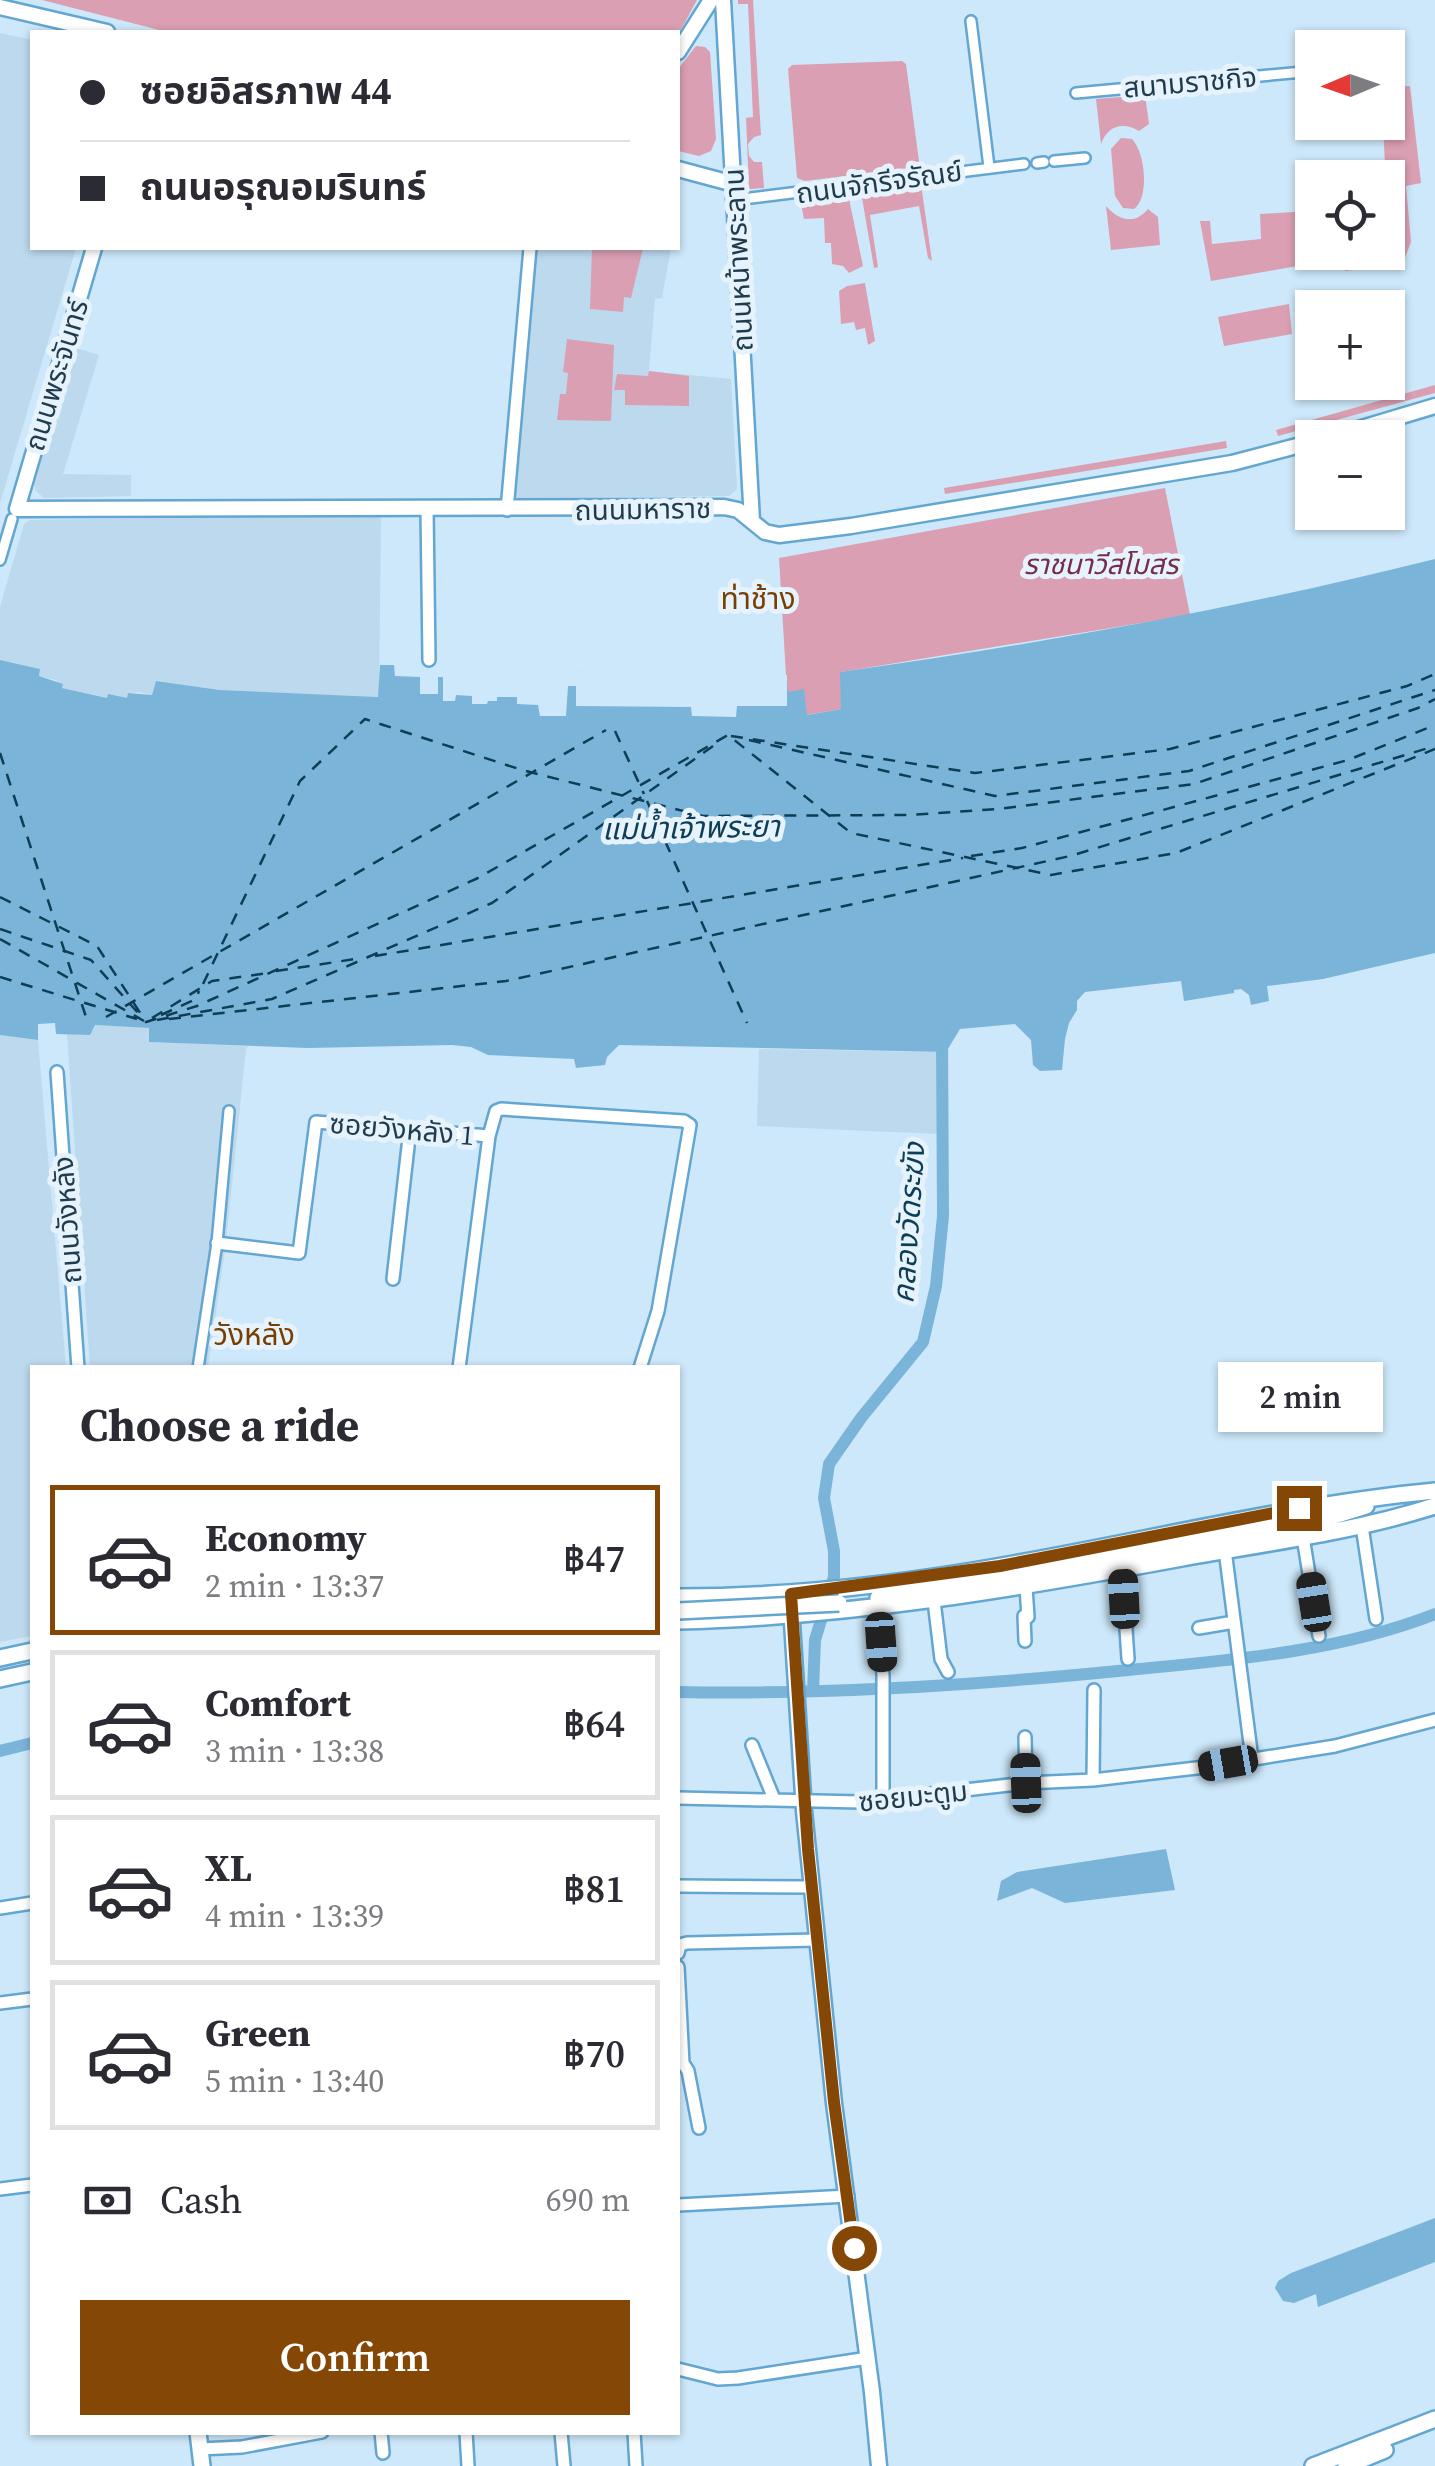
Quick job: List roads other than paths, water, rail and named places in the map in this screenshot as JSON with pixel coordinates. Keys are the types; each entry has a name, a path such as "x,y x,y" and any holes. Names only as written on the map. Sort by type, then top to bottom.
{"main road":[{"path":"680,1597 847,1588 1000,1566 1276,1512 1435,1490"},
{"path":"680,1612 768,1609 878,1598 1324,1519 1408,1493"},
{"path":"680,1622 811,1616 1026,1587 1362,1526 1435,1506"},
{"path":"1324,1519 1411,1514"},
{"path":"0,1658 30,1651"},
{"path":"0,1668 30,1662"},
{"path":"0,1679 30,1672"},
{"path":"1313,2466 1435,2419"},
{"path":"1346,2466 1435,2430"}],"street":[{"path":"680,49 712,0"},
{"name":"ถนนหน้าพระลาน","path":"724,0 752,521"},
{"path":"0,7 98,30"},
{"path":"971,21 989,167"},
{"name":"สนามราชกิจ","path":"1076,93 1295,73"},
{"path":"1045,162 1085,158"},
{"name":"ถนนจักรีจรัณย์","path":"735,200 1024,164"},
{"path":"680,170 734,184"},
{"name":"ถนนพระจันทร์","path":"0,560 93,250"},
{"path":"507,510 530,250"},
{"path":"1388,420 1435,406"},
{"name":"ถนนมหาราช","path":"14,514 724,508 738,510 766,532 778,535 1232,462 1295,446"},
{"path":"427,509 429,660"},
{"name":"ถนนวังหลัง","path":"56,1072 78,1365"},
{"path":"459,1365 489,1136 496,1110 690,1124 658,1311 641,1365"},
{"path":"198,1365 217,1243 229,1111"},
{"name":"ซอยวังหลัง 1","path":"217,1243 299,1254 316,1122 489,1136"},
{"path":"393,1279 410,1129"},
{"path":"1362,1526 1376,1619"},
{"path":"1303,1536 1319,1636"},
{"path":"1225,1550 1252,1759"},
{"path":"1122,1569 1128,1659"},
{"path":"1025,1641 1026,1587"},
{"path":"791,1594 812,1887 879,2466"},
{"path":"934,1601 941,1658 948,1672"},
{"path":"878,1608 884,1694 884,1800"},
{"path":"1199,1628 1234,1622"},
{"path":"1093,1780 1094,1690"},
{"name":"ซอยมะตูม","path":"680,1798 804,1803 884,1800 1026,1783 1093,1780 1335,1746 1435,1720"},
{"path":"1025,1738 1026,1783"},
{"path":"752,1744 774,1800"},
{"path":"680,1886 812,1887"},
{"path":"0,1908 30,1902"},
{"path":"680,1945 818,1940"},
{"path":"0,2003 30,1999"},
{"path":"680,2065 688,2072 699,2128"},
{"path":"0,2189 30,2185"},
{"path":"680,2205 848,2196"},
{"path":"680,2370 718,2379 868,2358"},
{"path":"200,2449 242,2447 306,2435"},
{"path":"381,2435 383,2453"},
{"path":"466,2435 468,2466"},
{"path":"561,2435 564,2466"},
{"path":"634,2435 636,2466"}],"water":[{"name":"แม่น้ำเจ้าพระยา","path":"1435,559 1435,953 1323,979 1267,986 1269,1001 1251,1005 1249,995 1241,989 1184,1001 1181,981 1085,992 1069,1023 1062,1070 1040,1071 1033,1065 1031,1040 1015,1024 960,1029 946,1052 619,1045 605,1065 576,1068 574,1059 488,1055 471,1047 452,1045 308,1048 149,1042 149,1028 95,1025 90,1035 56,1034 55,1023 38,1024 38,1040 0,1035 0,660 40,669 39,676 63,684 62,688 107,698 108,694 127,698 128,693 152,695 156,681 220,690 378,697 380,665 394,665 395,676 420,677 420,694 438,694 438,677 443,677 443,701 455,701 456,695 472,696 472,704 487,704 497,701 497,697 517,697 517,704 538,705 540,716 566,716 568,686 576,686 576,670 787,680 788,692 804,689 807,715 841,709 840,672 1139,623"},
{"path":"1166,1849 1175,1890 1065,1903 1032,1888 997,1901 1001,1881 1017,1872"},
{"path":"1435,2218 1435,2262 1318,2307 1316,2294 1294,2303 1283,2301 1275,2288 1278,2281 1291,2273"}],"waterway":[{"name":"คลองวัดระฆัง","path":"813,1691 815,1640 834,1577 834,1551 824,1498 829,1464 923,1342 936,1286 943,1216 942,1036"},
{"path":"680,1692 903,1688 1206,1662 1322,1646 1435,1614"},
{"path":"0,1751 30,1744"}],"district":[{"name":"ท่าช้าง","path":"758,599"},
{"name":"วังหลัง","path":"254,1335"}],"park label":[{"name":"ราชนาวีสโมสร","path":"1101,564"}]}
